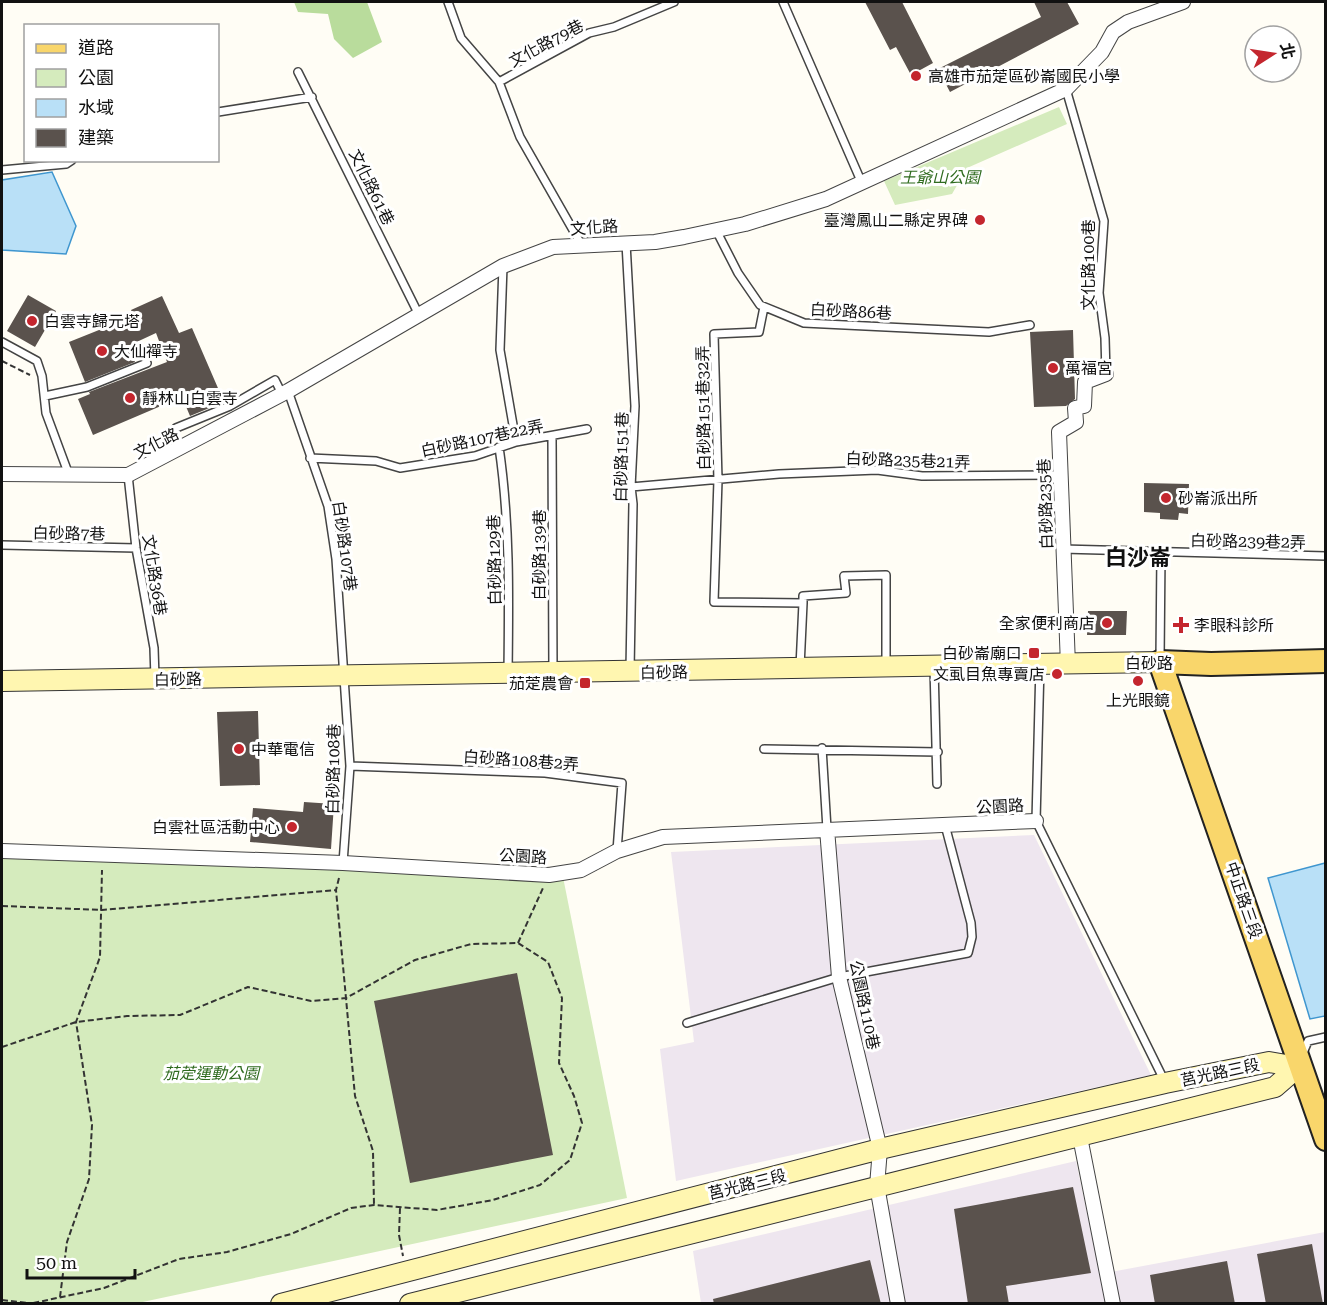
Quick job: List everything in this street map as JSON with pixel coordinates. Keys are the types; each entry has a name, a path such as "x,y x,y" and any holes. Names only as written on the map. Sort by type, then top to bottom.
{"main road":[{"name":"白砂路","path":"1160,662 1211,664 1326,661"},
{"name":"中正路三段","path":"1160,662 1285,1017 1298,1067 1326,1139"}],"street":[{"name":"文化路","path":"2,474 128,476 285,392 503,266 538,251 581,244 655,242 745,224 826,199 1066,89 1102,52 1113,32 1128,22 1183,2"},
{"name":"白砂路235巷","path":"1068,665 1059,432 1076,422 1075,408 1084,406 1085,382 1106,374"},
{"name":"白砂路","path":"2,681 1160,662"},
{"name":"公園路","path":"2,851 343,863 549,874 581,870 617,851 663,837 1036,821"},
{"name":"公園路110巷","path":"827,829 839,977 880,1149 877,1186 898,1304"},
{"name":"莒光路三段","path":"281,1304 880,1149 1165,1083 1269,1062 1298,1067"},
{"name":"莒光路三段","path":"410,1304 1275,1087 1298,1067"},
{"path":"1080,1137 1113,1304"}],"lane":[{"path":"448,2 461,38 499,82"},
{"name":"文化路79巷","path":"581,244 520,137 499,82 589,33 614,27 659,4 674,2"},
{"path":"783,2 861,181"},
{"name":"文化路61巷","path":"298,72 419,315"},
{"name":"文化路100巷","path":"1066,89 1104,221 1099,293 1105,338 1106,374"},
{"path":"219,112 312,97"},
{"path":"2,170 69,162"},
{"name":"白砂路86巷","path":"716,230 750,294 764,307 804,323 989,332 1030,325"},
{"name":"白砂路151巷","path":"626,242 635,406 631,487 633,504 630,672"},
{"path":"503,266 500,350 516,442"},
{"name":"白砂路151巷32弄","path":"764,307 759,332 714,334 718,480 714,602 803,603"},
{"path":"2,342 37,361 42,376 46,413 69,475"},
{"path":"45,396 87,387 147,363"},
{"path":"176,428 230,406 275,380 285,392"},
{"name":"白砂路107巷","path":"285,392 328,506 336,559 345,676"},
{"name":"白砂路107巷22弄","path":"310,458 376,461 400,468 476,456 516,442 587,429"},
{"name":"白砂路139巷","path":"552,437 553,673"},
{"name":"白砂路129巷","path":"499,447 507,500 509,544 508,674"},
{"name":"白砂路235巷21弄","path":"718,480 877,470 922,476 1061,476"},
{"name":"文化路36巷","path":"128,476 136,548 154,648 154,679"},
{"name":"白砂路151巷32弄","path":"631,487 718,480"},
{"name":"白砂路7巷","path":"2,545 136,548"},
{"name":"白砂路239巷2弄","path":"1062,549 1326,556"},
{"path":"1160,662 1158,645 1161,553"},
{"path":"800,669 803,596 846,593 844,576 886,575 886,668"},
{"path":"1040,665 1036,821 1165,1083"},
{"path":"934,667 938,752 937,784"},
{"name":"白砂路108巷","path":"343,863 350,766 345,676"},
{"path":"764,749 822,748 938,752"},
{"path":"822,748 827,829"},
{"name":"白砂路108巷2弄","path":"350,766 545,773 622,783 617,851"},
{"path":"687,1023 839,977 968,953 972,937 971,922 945,825"},
{"path":"1298,1067 1308,1041 1326,1037"}],"path":[{"path":"2,361 27,374 42,376"},
{"path":"60,1297 67,1242 89,1179 92,1125 76,1022 100,957 102,855"},
{"path":"343,863 336,890 354,1096 373,1151 374,1205"},
{"path":"518,943 549,874"},
{"path":"2,906 102,910 336,890"},
{"path":"2,1047 76,1022 126,1016 180,1015 248,987 311,1001 346,998 415,960 471,944 518,943 548,962 562,998 559,1063 574,1096 582,1123 570,1160 540,1185 493,1200 437,1210 374,1205 351,1208 280,1237 227,1252 179,1259 104,1288 29,1304 2,1300"},
{"path":"400,1208 399,1235 405,1272"}],"shaded area":[{"path":"1034,835 1151,1075 676,1181 660,1049 694,1042 671,852"},
{"path":"1076,1161 1100,1274 1325,1232 1325,1303 701,1303 693,1251"}],"green space":[{"path":"294,2 367,2 382,42 353,58 334,39 328,14 298,12"},
{"name":"王爺山公園","path":"1059,107 1067,124 967,168 952,194 895,205 884,181"},
{"name":"茄萣運動公園","path":"2,857 563,877 627,1198 138,1303 2,1304"}],"water":[{"path":"52,172 76,226 66,254 2,250 2,180"},
{"path":"1325,863 1325,1016 1310,1019 1268,878"}],"building":[{"path":"865,2 902,2 933,63 911,75 896,47 890,50"},
{"path":"1034,2 1067,2 1079,24 950,92 938,69 1041,17"},
{"name":"白雲寺歸元塔","path":"28,295 56,311 35,347 7,331"},
{"path":"162,296 179,333 192,328 224,402 190,416 182,397 93,435 78,399 90,394 89,392 167,362 156,333 128,346 135,362 85,382 69,342 134,316 131,310"},
{"name":"萬福宮","path":"1073,330 1075,399 1066,406 1034,407 1030,332"},
{"name":"砂崙派出所","path":"1144,483 1189,484 1188,514 1179,513 1178,520 1160,519 1160,513 1144,512"},
{"name":"全家便利商店","path":"1088,611 1127,611 1126,635 1087,635"},
{"name":"中華電信","path":"258,711 260,785 220,786 217,712"},
{"name":"白雲社區活動中心","path":"304,802 334,804 331,849 250,842 253,808 303,812"},
{"path":"517,973 553,1155 410,1183 374,1001"},
{"path":"1073,1187 1091,1273 1006,1286 1009,1304 968,1304 954,1209"},
{"path":"1312,1244 1323,1304 1266,1304 1257,1254"},
{"path":"870,1260 881,1304 714,1304 713,1299"},
{"path":"1227,1261 1235,1304 1155,1304 1150,1275"}],"place":[{"name":"高雄市茄萣區砂崙國民小學","path":"916,76"},
{"name":"臺灣鳳山二縣定界碑","path":"980,220"},
{"name":"白雲寺歸元塔","path":"32,321"},
{"name":"大仙禪寺","path":"102,351"},
{"name":"萬福宮","path":"1053,368"},
{"name":"靜林山白雲寺","path":"130,398"},
{"name":"砂崙派出所","path":"1166,498"},
{"name":"全家便利商店","path":"1107,623"},
{"name":"李眼科診所","path":"1181,625"},
{"name":"白砂崙廟口","path":"1034,653"},
{"name":"文虱目魚專賣店","path":"1057,674"},
{"name":"上光眼鏡","path":"1138,681"},
{"name":"茄萣農會","path":"585,683"},
{"name":"中華電信","path":"239,749"},
{"name":"白雲社區活動中心","path":"292,827"}],"district":[{"name":"白沙崙","path":"1138,557"}]}
